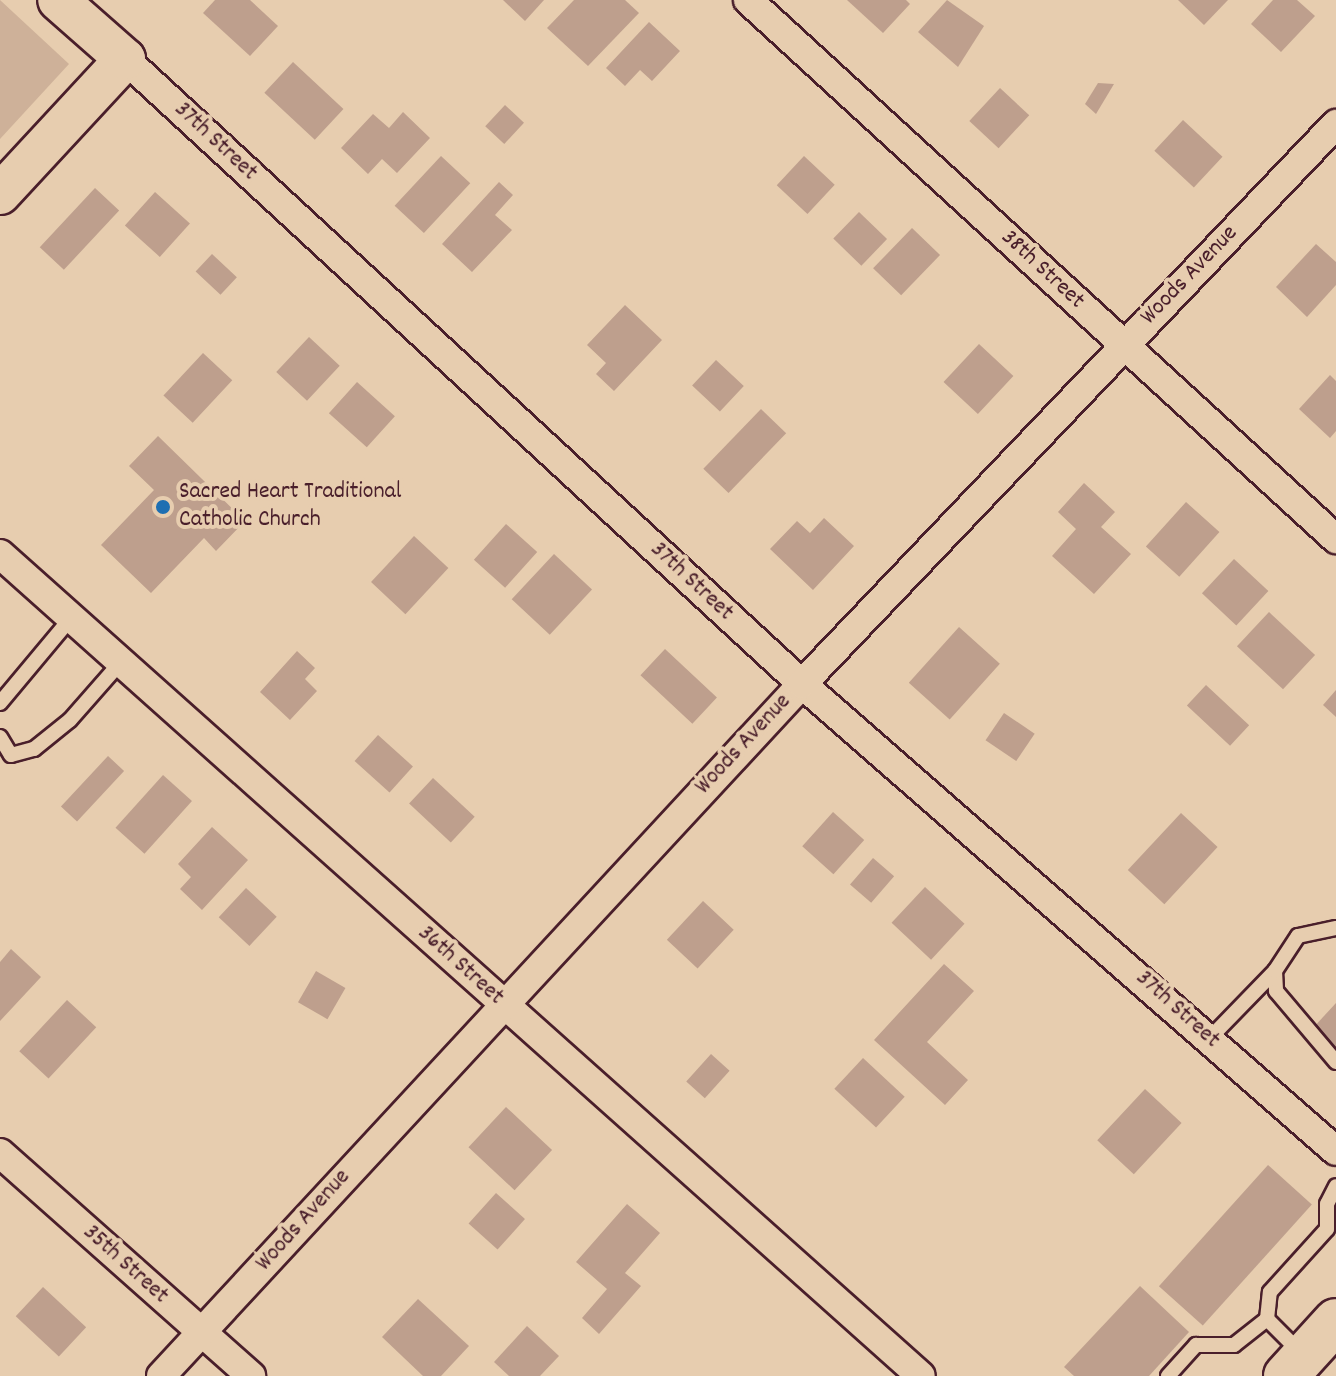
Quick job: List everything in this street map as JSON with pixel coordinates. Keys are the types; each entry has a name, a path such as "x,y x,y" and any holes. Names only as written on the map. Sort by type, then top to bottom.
{"main road":[{"path":"1295,1366 1336,1321"}],"street":[{"name":"37th Street","path":"58,0 802,684 1336,1151"},
{"name":"38th Street","path":"748,0 1336,539"},
{"path":"0,194 125,59"},
{"name":"Woods Avenue","path":"161,1376 502,1004 802,684 1336,124"},
{"name":"36th Street","path":"0,554 921,1376"},
{"name":"35th Street","path":"0,1153 251,1376"}],"lane":[{"path":"0,703 71,618"},
{"path":"0,737 11,755 34,749 70,720 121,662"},
{"path":"1209,1039 1275,971 1298,936 1336,928"},
{"path":"1275,971 1276,991 1336,1062"},
{"path":"1295,1366 1267,1319 1270,1292 1327,1229 1327,1204 1336,1186"},
{"path":"1168,1376 1196,1345 1234,1345 1267,1319"}],"shaded area":[{"path":"0,0 69,64 0,139"}],"building":[{"path":"215,0 250,0 278,26 250,56 203,13"},
{"path":"503,0 544,0 525,21"},
{"path":"574,0 625,0 639,13 588,66 547,28"},
{"path":"847,0 906,0 910,4 883,33"},
{"path":"947,0 984,26 958,67 918,32"},
{"path":"1178,0 1228,0 1204,25"},
{"path":"1273,0 1297,0 1315,16 1281,52 1251,24"},
{"path":"649,22 680,51 652,81 640,70 625,86 606,68"},
{"path":"293,62 343,109 315,140 264,93"},
{"path":"1098,83 1114,84 1096,114 1085,104"},
{"path":"1000,88 1029,115 999,148 969,121"},
{"path":"505,105 524,123 504,144 485,126"},
{"path":"403,112 430,138 397,173 382,159 368,174 341,148 373,114 389,128"},
{"path":"1183,120 1222,157 1194,188 1154,151"},
{"path":"441,156 470,183 424,233 395,206"},
{"path":"804,156 835,185 807,214 777,185"},
{"path":"499,182 513,195 495,215 512,230 472,272 442,244"},
{"path":"95,188 119,211 64,270 40,247"},
{"path":"155,192 190,223 160,257 125,225"},
{"path":"859,212 887,239 861,266 833,239"},
{"path":"912,228 940,255 901,295 873,268"},
{"path":"1316,244 1336,262 1336,285 1307,317 1276,287"},
{"path":"212,254 237,277 220,295 196,272"},
{"path":"625,305 662,340 614,391 596,374 606,363 587,345"},
{"path":"309,337 340,366 307,401 276,372"},
{"path":"979,344 1013,376 978,414 944,382"},
{"path":"203,353 232,380 193,423 163,395"},
{"path":"716,360 744,386 720,412 692,386"},
{"path":"1330,375 1336,381 1336,431 1330,438 1299,409"},
{"path":"357,382 395,416 367,447 329,413"},
{"path":"761,409 786,433 729,493 703,469"},
{"path":"158,436 245,521 216,551 204,538 151,593 101,545 154,490 129,466"},
{"path":"1084,483 1115,512 1101,527 1131,554 1094,594 1052,556 1076,529 1058,512"},
{"path":"1186,502 1219,532 1179,577 1146,547"},
{"path":"824,518 854,546 813,590 770,549 797,521 810,533"},
{"path":"506,524 537,552 505,588 474,560"},
{"path":"414,536 448,568 405,614 371,582"},
{"path":"554,554 592,589 550,635 512,599"},
{"path":"1234,559 1268,591 1236,625 1202,593"},
{"path":"1269,612 1315,655 1283,689 1237,646"},
{"path":"959,627 1000,664 950,720 909,683"},
{"path":"665,649 717,697 692,724 640,675"},
{"path":"297,651 315,668 305,679 317,691 290,720 260,692"},
{"path":"1206,685 1249,725 1230,746 1187,705"},
{"path":"1336,690 1336,717 1323,705"},
{"path":"1004,713 1035,734 1016,761 986,740"},
{"path":"378,735 413,766 390,792 355,761"},
{"path":"108,756 124,771 77,821 61,806"},
{"path":"163,775 192,801 144,854 115,828"},
{"path":"433,778 475,817 451,842 409,804"},
{"path":"833,812 864,840 833,874 802,846"},
{"path":"1181,813 1218,847 1164,904 1128,870"},
{"path":"212,827 248,860 202,910 180,889 191,877 178,864"},
{"path":"873,858 894,876 871,903 850,884"},
{"path":"925,887 964,924 931,960 892,923"},
{"path":"246,888 277,917 249,946 219,917"},
{"path":"703,901 734,930 698,968 667,940"},
{"path":"11,949 41,977 0,1021 0,962"},
{"path":"944,964 974,991 927,1042 968,1080 945,1105 874,1040"},
{"path":"316,971 345,988 327,1019 298,1002"},
{"path":"67,1000 96,1027 49,1078 19,1051"},
{"path":"1336,1003 1336,1052 1312,1029"},
{"path":"711,1054 730,1071 705,1098 686,1081"},
{"path":"863,1058 905,1097 876,1128 834,1089"},
{"path":"1145,1089 1182,1123 1134,1174 1097,1140"},
{"path":"506,1107 552,1150 515,1190 468,1147"},
{"path":"1268,1165 1312,1204 1203,1326 1159,1286"},
{"path":"496,1193 525,1219 498,1250 469,1223"},
{"path":"627,1204 660,1233 625,1273 641,1286 599,1334 582,1318 607,1289 576,1262"},
{"path":"1140,1286 1189,1332 1149,1376 1074,1376 1064,1367"},
{"path":"43,1287 86,1327 59,1356 16,1316"},
{"path":"418,1299 469,1346 441,1376 423,1376 382,1337"},
{"path":"527,1326 559,1356 540,1376 509,1376 494,1362"}],"place":[{"name":"Sacred Heart Traditional Catholic Church","path":"163,507"}]}
